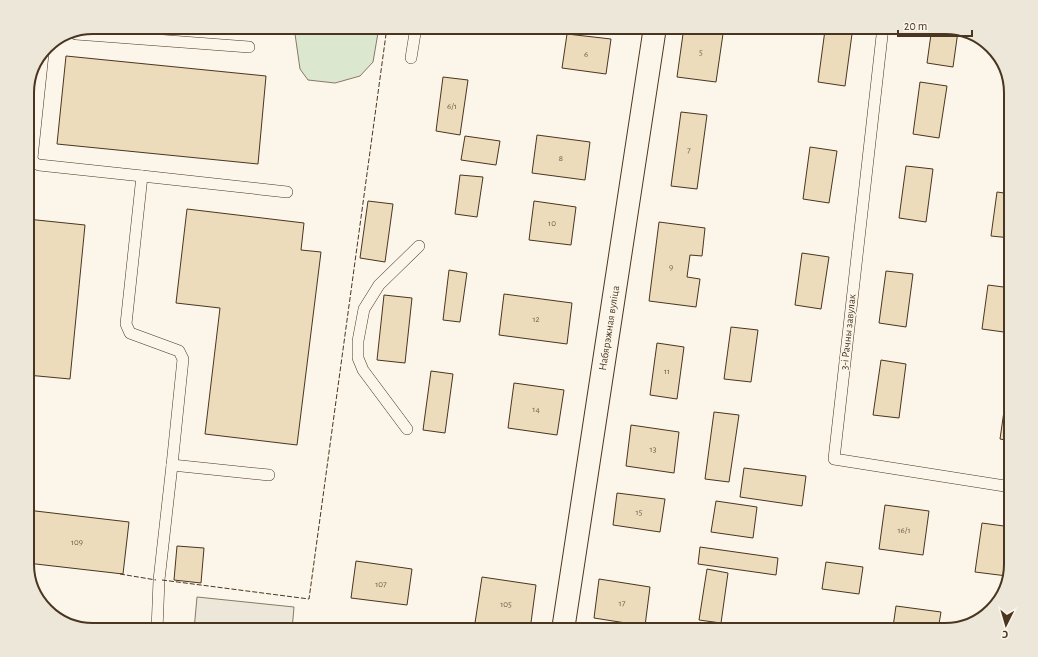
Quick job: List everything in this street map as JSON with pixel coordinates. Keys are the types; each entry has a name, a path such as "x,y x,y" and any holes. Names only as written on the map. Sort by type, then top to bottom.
{"street":[{"name":"Набярэжная вуліца","path":"564,623 654,34"}],"lane":[{"path":"411,58 415,34"},
{"name":"3-і Рачны завулак","path":"882,34 834,459 1004,486"},
{"path":"85,35 248,47"},
{"path":"34,139 42,64"},
{"path":"34,162 39,165 287,192"},
{"path":"142,176 126,324 130,333 179,351 183,359 159,580 156,623"},
{"path":"407,428 363,370 358,358 358,341 364,309 378,286 419,246"},
{"path":"172,465 269,475"}],"green space":[{"path":"295,34 378,34 373,62 360,76 335,83 308,80 300,69"}],"shaded area":[{"path":"197,597 294,607 293,623 195,623"}],"building":[{"path":"567,34 611,39 606,74 562,68"},
{"path":"683,34 723,34 716,82 677,77"},
{"path":"824,34 852,34 845,86 818,82"},
{"path":"931,34 957,35 953,67 927,63"},
{"path":"66,56 266,76 258,164 57,144"},
{"path":"443,77 468,80 460,135 436,131"},
{"path":"920,82 947,86 939,138 913,134"},
{"path":"681,112 707,115 697,189 671,186"},
{"path":"537,135 590,142 585,180 532,173"},
{"path":"465,136 500,141 496,165 461,160"},
{"path":"810,147 837,151 829,203 803,199"},
{"path":"906,166 933,169 926,222 899,218"},
{"path":"460,175 483,177 477,217 455,214"},
{"path":"997,192 1004,193 1004,237 991,236"},
{"path":"368,201 393,204 385,262 360,258"},
{"path":"534,201 576,207 571,245 529,240"},
{"path":"187,209 304,223 301,250 321,252 297,445 205,434 220,308 176,303"},
{"path":"34,220 85,225 70,379 34,376"},
{"path":"659,222 705,228 702,256 690,255 687,277 700,279 696,307 649,301"},
{"path":"802,253 829,257 821,309 795,305"},
{"path":"449,270 467,273 460,322 443,320"},
{"path":"886,271 913,274 906,327 879,323"},
{"path":"988,285 1004,287 1004,332 982,329"},
{"path":"504,294 572,303 567,344 499,335"},
{"path":"384,295 412,298 405,363 377,360"},
{"path":"731,327 758,330 751,382 724,379"},
{"path":"657,343 684,347 677,399 650,395"},
{"path":"881,360 906,364 899,418 873,415"},
{"path":"431,371 453,374 445,433 423,430"},
{"path":"514,383 564,390 557,435 508,428"},
{"path":"1004,411 1004,440 1000,439"},
{"path":"714,412 739,415 729,482 705,479"},
{"path":"631,425 679,432 674,473 626,466"},
{"path":"744,468 806,476 802,506 740,497"},
{"path":"617,493 665,499 660,532 613,525"},
{"path":"716,501 757,507 753,538 711,532"},
{"path":"885,505 929,511 923,555 879,549"},
{"path":"34,511 129,522 123,574 34,564"},
{"path":"982,523 1004,526 1004,564 1002,575 975,572"},
{"path":"177,546 204,548 201,583 174,580"},
{"path":"700,547 778,558 776,575 698,564"},
{"path":"356,561 412,569 407,605 351,598"},
{"path":"826,562 863,567 859,594 822,589"},
{"path":"707,569 728,573 721,623 699,620"},
{"path":"482,577 536,585 531,623 475,623"},
{"path":"599,579 650,587 645,623 626,623 594,618"},
{"path":"896,606 941,612 939,623 894,623"}],"fence":[{"path":"162,580 309,599 386,34"},
{"path":"120,574 156,580"}]}
